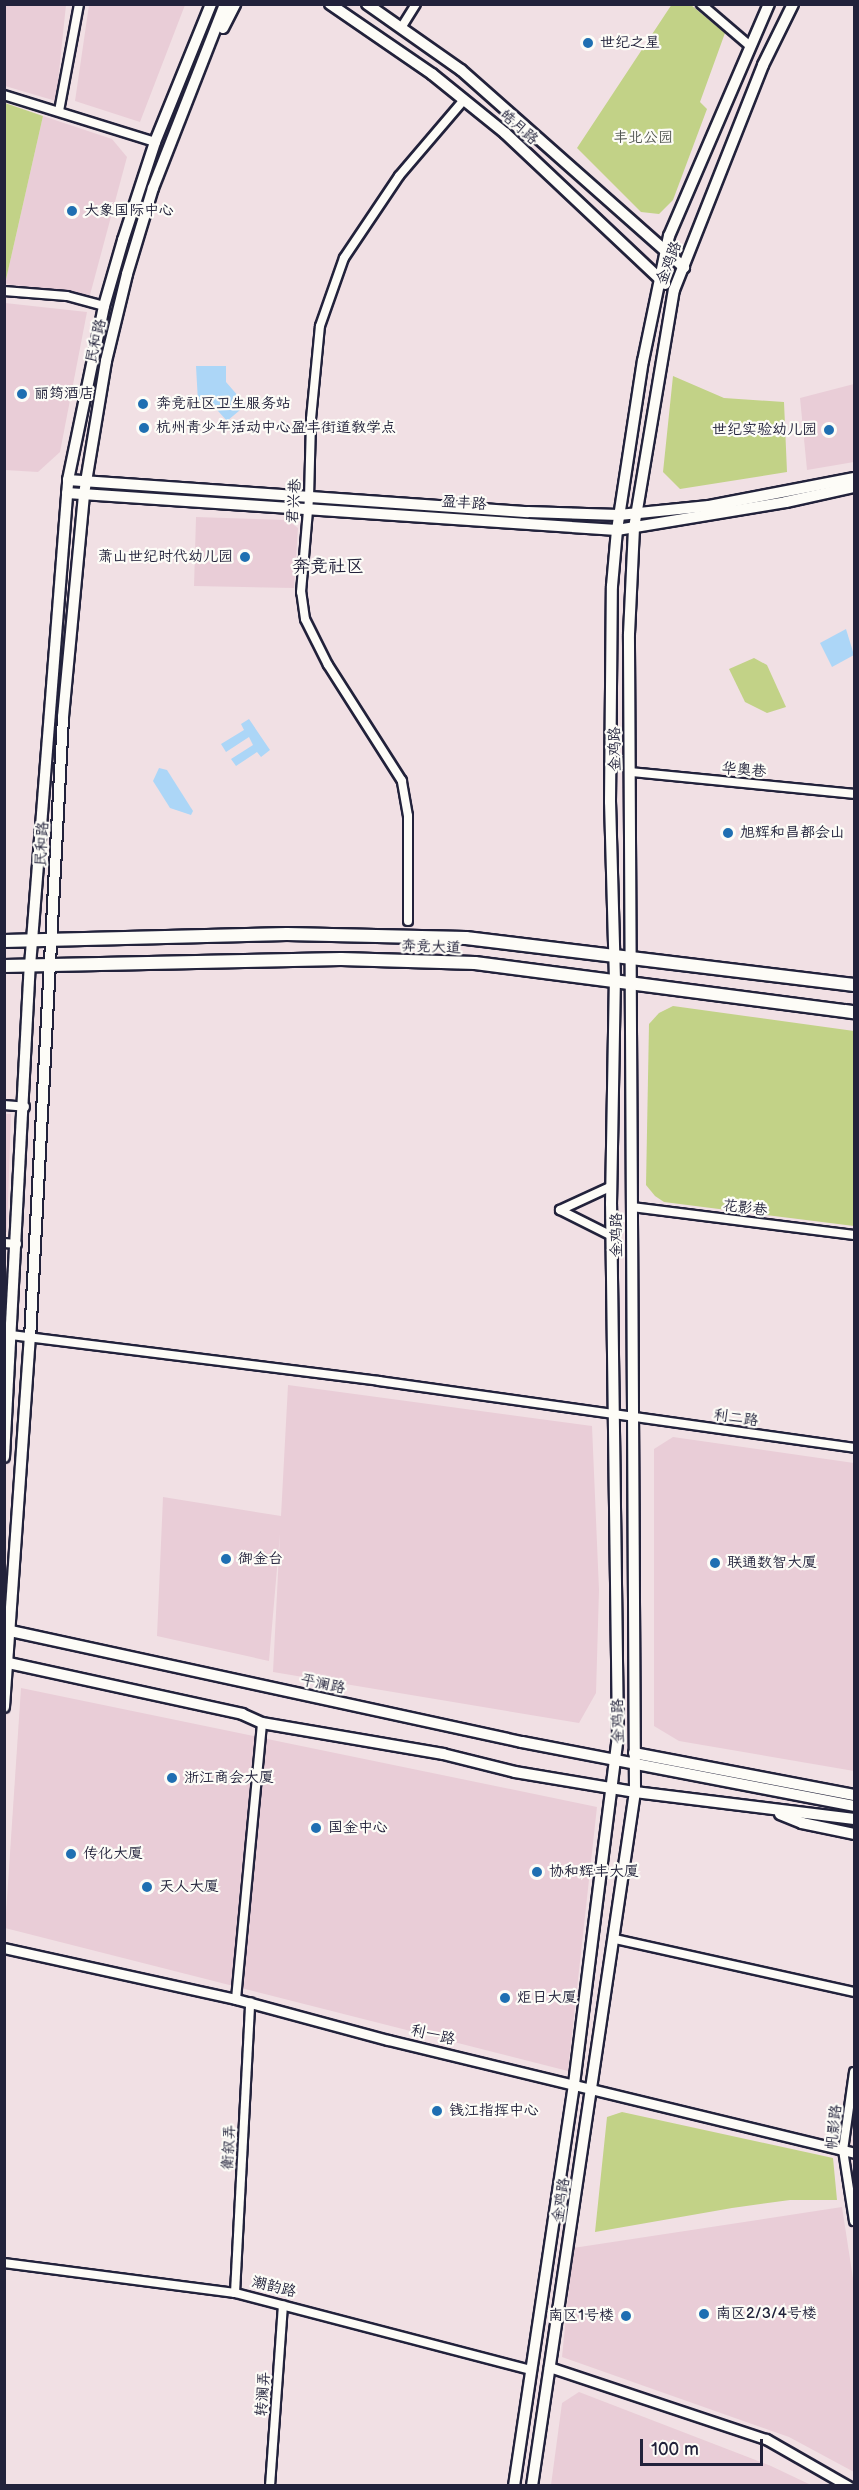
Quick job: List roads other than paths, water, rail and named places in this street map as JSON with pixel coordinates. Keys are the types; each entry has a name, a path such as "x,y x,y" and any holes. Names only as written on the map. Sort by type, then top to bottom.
{"main road":[{"path":"190,59 189,44 205,4"},
{"name":"民和路","path":"4,1457 25,1107 30,966 68,480 104,306 154,142 211,4"},
{"name":"民和路","path":"4,1707 14,1538 30,1339 63,717 84,494 127,274 153,188 225,4"},
{"path":"193,86 205,72 235,4"},
{"name":"皓月路","path":"330,4 464,100 505,133 662,282 674,290"},
{"name":"皓月路","path":"367,4 461,70 684,267"},
{"name":"金鸡路","path":"514,2486 574,2084 615,1757 612,1186 615,954 610,802 612,586 617,530 643,361 662,282 669,236 769,4"},
{"name":"金鸡路","path":"532,2486 594,2088 635,1792 633,956 629,634 634,528 674,290 763,65 793,4"},
{"name":"盈丰路","path":"67,493 619,515 708,506 855,478"},
{"name":"盈丰路","path":"68,480 617,530 855,487"},
{"name":"奔竞大道","path":"4,941 287,934 466,938 633,956 855,985"},
{"name":"奔竞大道","path":"4,966 51,968 341,959 475,963 632,981 855,1012"},
{"name":"平澜路","path":"8,1630 522,1742 634,1759"},
{"path":"6,1662 242,1714 262,1723 611,1788 774,1811 855,1819"},
{"path":"634,1759 855,1795"},
{"path":"634,1759 855,1806"},
{"path":"774,1811 802,1823 855,1834"}],"street":[{"path":"58,111 79,4"},
{"path":"401,28 416,4"},
{"path":"701,4 750,46"},
{"path":"4,95 154,142"},
{"name":"君兴巷","path":"408,921 408,816 402,781 328,665 305,619 301,592 308,503 311,418 320,326 345,258 399,176 464,100"},
{"path":"4,291 67,296 104,306"},
{"name":"华奥巷","path":"631,772 855,794"},
{"path":"4,1105 25,1107"},
{"path":"612,1186 560,1210 612,1236"},
{"name":"花影巷","path":"632,1207 855,1235"},
{"path":"4,1243 17,1244"},
{"name":"利二路","path":"11,1335 379,1382 855,1448"},
{"path":"236,1998 262,1723"},
{"path":"615,1938 855,1992"},
{"name":"利一路","path":"4,1948 236,1998 855,2153"},
{"name":"衡叙弄","path":"235,2293 250,2002"},
{"name":"帆影路","path":"855,2072 843,2150 855,2221"},
{"name":"潮韵路","path":"4,2263 235,2293 531,2370"},
{"name":"转澜弄","path":"270,2486 283,2305"},
{"path":"549,2367 766,2439 848,2486"}],"water":[{"path":"196,366 226,366 226,382 246,405 227,421 210,402 198,402"},
{"path":"846,629 854,655 832,667 820,643"},
{"path":"249,719 270,750 261,757 257,752 236,766 231,759 253,745 249,737 226,752 221,744 244,730 241,724"},
{"path":"159,768 167,770 193,811 191,815 170,808 153,781"}],"place":[{"name":"世纪之星","path":"588,43"},
{"name":"大象国际中心","path":"72,211"},
{"name":"丽筠酒店","path":"22,394"},
{"name":"奔竞社区卫生服务站","path":"143,404"},
{"name":"杭州青少年活动中心盈丰街道教学点","path":"144,428"},
{"name":"世纪实验幼儿园","path":"829,430"},
{"name":"萧山世纪时代幼儿园","path":"245,557"},
{"name":"旭辉和昌都会山","path":"728,833"},
{"name":"御金台","path":"226,1559"},
{"name":"联通数智大厦","path":"715,1563"},
{"name":"浙江商会大厦","path":"172,1778"},
{"name":"国金中心","path":"316,1828"},
{"name":"传化大厦","path":"71,1854"},
{"name":"协和辉丰大厦","path":"537,1872"},
{"name":"天人大厦","path":"147,1887"},
{"name":"炬日大厦","path":"505,1998"},
{"name":"钱江指挥中心","path":"437,2111"},
{"name":"南区2/3/4号楼","path":"704,2314"},
{"name":"南区1号楼","path":"626,2316"}],"district":[{"name":"奔竞社区","path":"328,567"}],"park label":[{"name":"丰北公园","path":"643,138"}]}
